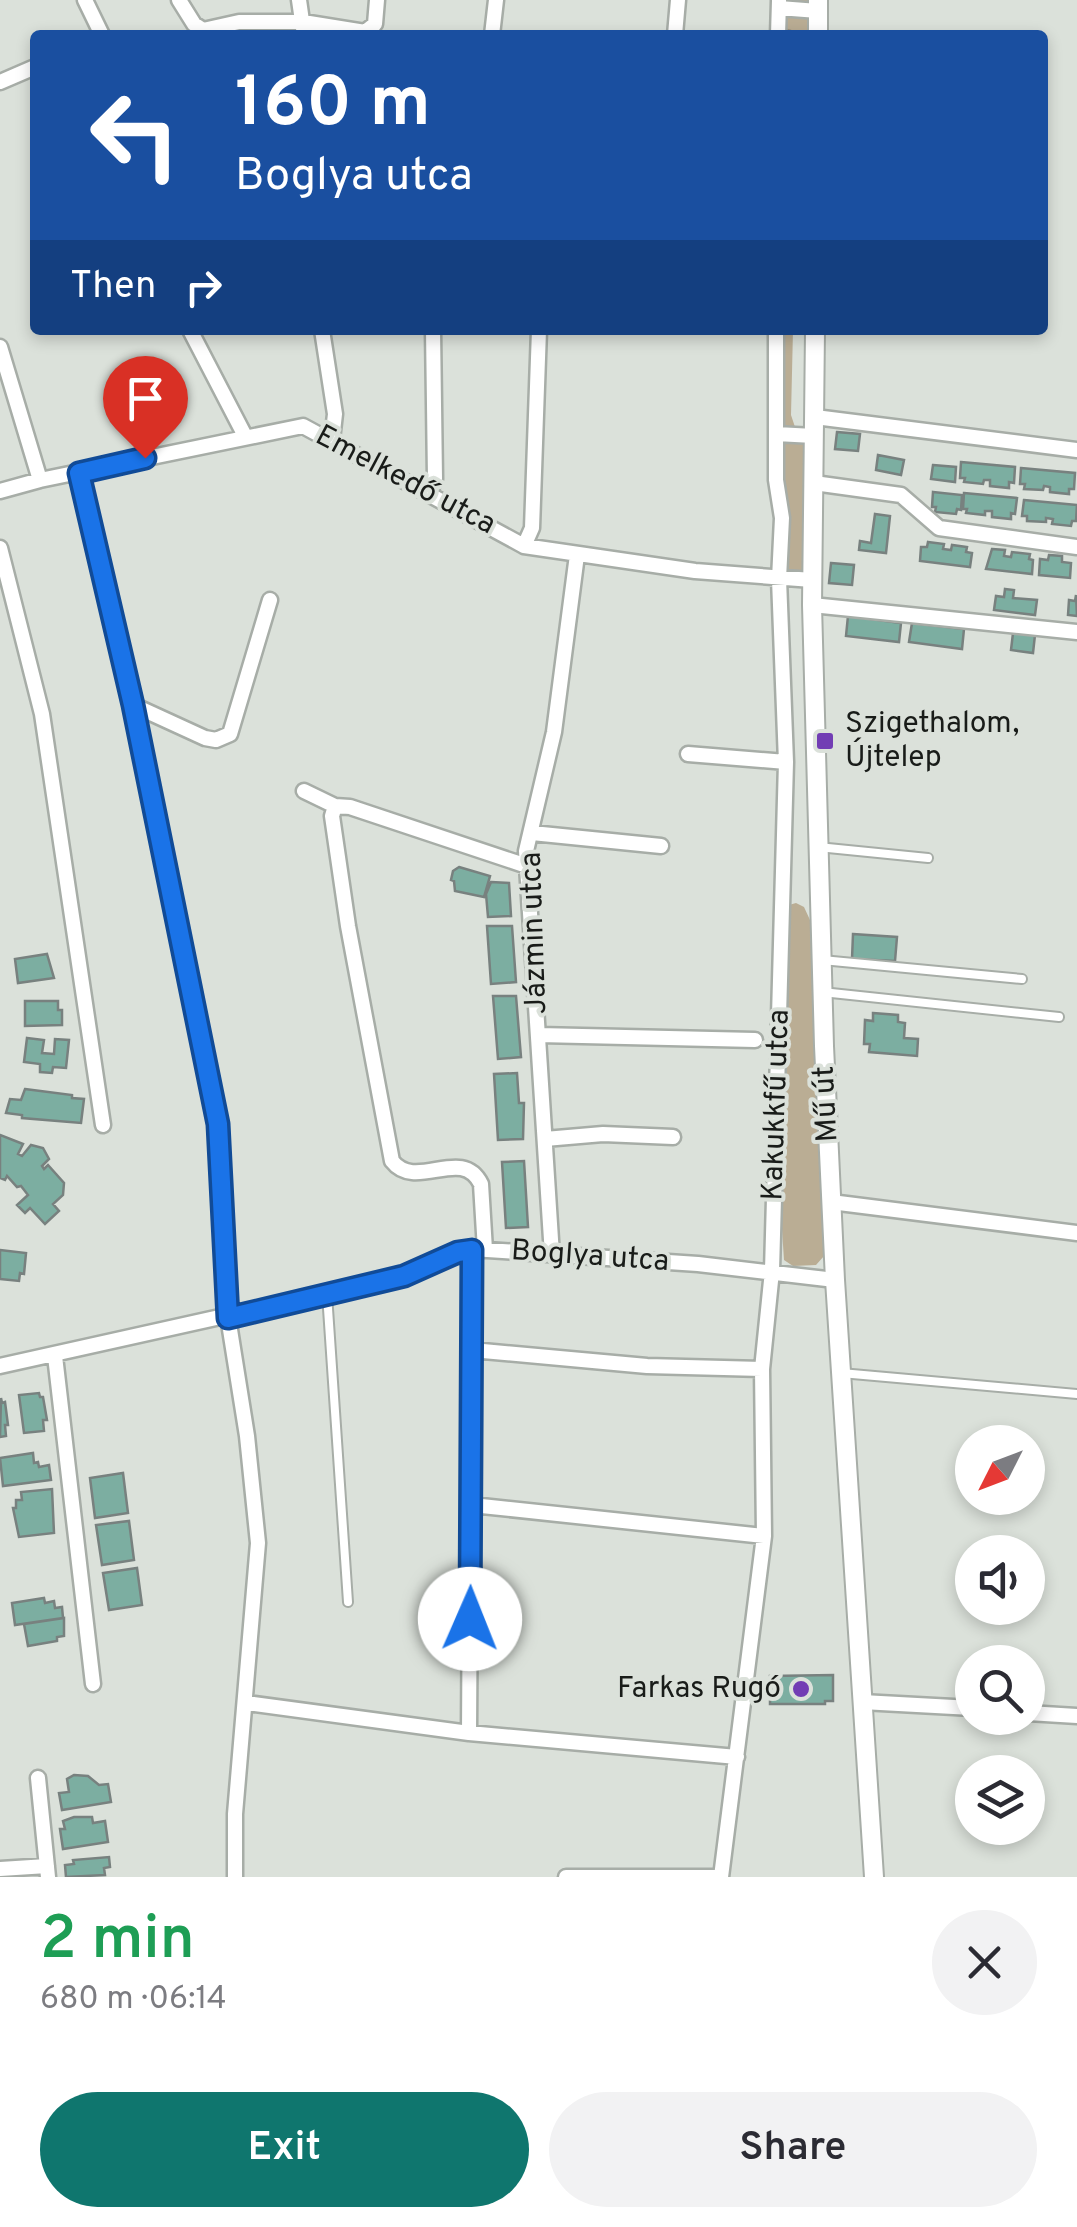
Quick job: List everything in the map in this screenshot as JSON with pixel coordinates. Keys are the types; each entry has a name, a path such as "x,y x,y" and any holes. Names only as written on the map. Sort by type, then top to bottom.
{"street":[{"path":"85,0 97,30"},
{"path":"178,0 194,24 203,30 239,22 334,30"},
{"path":"299,0 304,28"},
{"path":"368,30 375,24 377,0"},
{"path":"493,30 496,0"},
{"path":"675,30 678,0"},
{"path":"778,30 778,4 818,5"},
{"path":"0,82 30,69"},
{"path":"193,335 245,436"},
{"path":"323,335 335,414 332,440"},
{"path":"430,492 435,479 433,335"},
{"path":"524,546 532,528 539,335"},
{"name":"Kakukkfű utca","path":"721,1877 764,1536 762,1370 772,1271 786,762 779,579 782,518 776,480 776,335"},
{"name":"Mű út","path":"816,335 812,605 822,992 835,1280 874,1877"},
{"path":"0,347 40,480"},
{"path":"815,416 1077,450"},
{"name":"Emelkedő utca","path":"0,491 303,426 524,546 812,580"},
{"path":"776,434 814,436"},
{"path":"79,473 133,705 218,1124 228,1318 247,1436 258,1543 235,1814 234,1877"},
{"path":"814,483 902,495 940,528 1077,547"},
{"path":"0,548 42,714 103,1125"},
{"name":"Jázmin utca","path":"552,1255 526,850 554,732 577,555"},
{"path":"133,705 206,738 216,740 230,734 270,600"},
{"path":"812,605 1077,632"},
{"path":"688,754 786,762"},
{"path":"304,790 335,806 350,806 526,866"},
{"path":"335,806 332,816 348,926 392,1161 399,1171 410,1174 457,1166 468,1168 481,1184 472,1350 469,1733"},
{"path":"532,833 661,846"},
{"path":"539,1034 755,1040"},
{"path":"545,1139 603,1134 673,1137"},
{"path":"832,1202 1077,1232"},
{"name":"Boglya utca","path":"0,1366 404,1276 458,1252 478,1250 772,1271 835,1280"},
{"path":"472,1350 647,1366 762,1370"},
{"path":"55,1356 93,1684"},
{"path":"472,1505 764,1536"},
{"path":"862,1702 955,1707"},
{"path":"247,1703 469,1733 737,1757"},
{"path":"1045,1714 1077,1716"},
{"path":"0,1869 48,1872 38,1778"},
{"path":"566,1877 721,1877"}],"lane":[{"path":"818,847 928,858"},
{"path":"821,960 1022,979"},
{"path":"822,992 1059,1016"},
{"path":"327,1294 348,1602"},
{"path":"841,1373 1077,1394"}],"green space":[{"path":"779,0 818,0 818,30 779,30"},
{"path":"776,335 793,335 791,415 797,433 814,442 812,580 779,579"},
{"path":"789,905 804,907 810,920 824,1256 816,1265 793,1266 784,1260 780,1199"}],"building":[{"path":"837,432 860,434 858,451 835,449"},
{"path":"878,455 904,460 901,475 876,470"},
{"path":"961,462 1015,467 1014,483 1009,482 1009,488 990,486 990,480 983,484 964,482 965,478 960,478"},
{"path":"933,465 956,467 955,482 931,479"},
{"path":"1021,468 1075,473 1074,489 1069,489 1069,494 1050,492 1050,487 1044,486 1043,490 1024,489 1025,484 1020,484"},
{"path":"933,492 962,495 961,510 957,509 956,514 935,512"},
{"path":"964,493 1017,498 1015,514 1011,513 1011,519 992,517 992,511 985,511 985,515 966,513"},
{"path":"1024,500 1077,505 1076,521 1071,526 1052,524 1053,519 1046,518 1046,522 1027,521 1027,516 1022,516"},
{"path":"875,514 890,516 886,553 859,550 860,541 871,543"},
{"path":"928,542 944,544 943,549 951,550 952,545 967,547 966,552 972,553 970,567 920,561 921,547 927,547"},
{"path":"992,549 1005,550 1004,556 1011,557 1012,552 1030,554 1032,574 986,569"},
{"path":"1049,555 1062,556 1062,562 1071,563 1070,578 1039,575 1040,559 1048,560"},
{"path":"831,563 854,565 852,585 829,583"},
{"path":"1005,589 1014,590 1013,598 1037,600 1035,615 994,610 996,596 1004,597"},
{"path":"1076,595 1077,616 1068,615 1069,600 1075,601"},
{"path":"848,616 901,623 899,642 846,636"},
{"path":"912,623 964,629 962,649 909,642"},
{"path":"1013,633 1035,635 1033,653 1011,650"},
{"path":"459,867 490,876 484,897 455,891 451,880 453,871"},
{"path":"491,882 509,883 511,916 488,917 486,894"},
{"path":"487,926 512,926 516,982 491,984"},
{"path":"853,934 897,937 895,961 852,959"},
{"path":"47,954 54,978 18,983 15,959"},
{"path":"493,996 516,996 521,1057 498,1059"},
{"path":"25,1001 58,1001 62,1025 25,1026"},
{"path":"873,1013 898,1015 898,1022 905,1023 904,1038 918,1039 917,1056 869,1052 870,1044 864,1044 865,1020 873,1021"},
{"path":"27,1038 44,1040 42,1053 54,1054 55,1039 69,1040 66,1068 40,1072 40,1064 24,1062"},
{"path":"517,1073 519,1103 524,1103 523,1139 498,1140 494,1074"},
{"path":"25,1089 84,1099 81,1123 6,1113 10,1099 21,1100"},
{"path":"0,1135 23,1144 18,1154 22,1156 31,1145 43,1148 49,1159 42,1166 44,1169 48,1165 64,1183 63,1195 53,1204 59,1211 45,1224 30,1208 25,1213 17,1205 28,1195 21,1186 17,1187 7,1176 5,1180 0,1178"},
{"path":"524,1161 528,1227 506,1228 502,1162"},
{"path":"0,1250 26,1253 24,1274 20,1273 19,1281 0,1279"},
{"path":"39,1393 47,1420 43,1420 44,1431 24,1433 19,1395"},
{"path":"1,1398 8,1425 6,1436 0,1437"},
{"path":"33,1453 34,1463 38,1462 39,1467 49,1465 51,1480 3,1486 0,1458"},
{"path":"123,1473 128,1513 95,1518 90,1478"},
{"path":"52,1489 54,1533 19,1537 13,1508 16,1500 22,1500 21,1492"},
{"path":"129,1521 134,1560 102,1565 96,1525"},
{"path":"137,1568 142,1605 109,1610 103,1573"},
{"path":"44,1598 45,1603 54,1601 55,1608 62,1607 63,1618 15,1625 12,1603"},
{"path":"64,1618 64,1636 28,1646 24,1624"},
{"name":"Farkas Rugó","path":"833,1675 833,1701 770,1704 770,1676"},
{"path":"88,1776 99,1785 108,1784 111,1802 62,1810 59,1793 69,1792 67,1779"},
{"path":"92,1817 93,1823 105,1821 108,1842 63,1849 60,1829 65,1829 63,1821"},
{"path":"109,1857 110,1867 104,1868 105,1875 66,1877 65,1865 74,1864 73,1860"}],"place":[{"name":"Szigethalom, Újtelep","path":"825,741"},
{"name":"Farkas Rugó","path":"801,1689"}],"route":[{"path":"145,458 79,473 133,705 218,1124 228,1318 404,1276 458,1252 472,1250 470,1619"}]}
